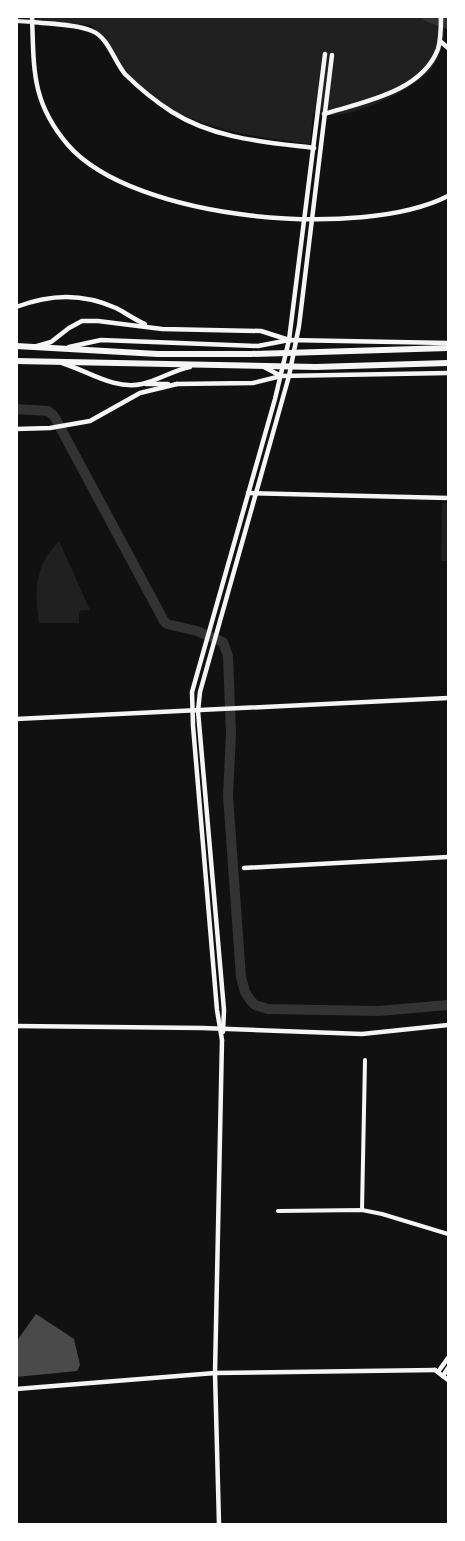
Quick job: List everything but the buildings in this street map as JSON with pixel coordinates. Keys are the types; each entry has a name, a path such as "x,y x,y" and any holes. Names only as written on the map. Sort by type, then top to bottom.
{"highway":[{"path":"16,346 158,354 252,354 448,345"},
{"path":"16,361 316,367 448,363"}],"main road":[{"path":"324,114 388,95 404,86 430,63 440,41 441,16"},
{"path":"314,148 238,138 218,133 192,122 169,110 140,88 124,72 104,40 93,31 32,19 34,76 40,100 63,138 85,160 121,181 184,203 243,214 305,219 358,218 401,212 448,196"},
{"path":"440,41 448,48"},
{"path":"219,1524 215,1373 222,1040 217,1010 192,693 281,376 289,340 325,54"},
{"path":"221,1028 224,1010 198,711 200,692 289,375 296,340 332,55"},
{"path":"16,307 56,296 92,300 115,307 142,323 162,329"},
{"path":"37,346 51,342 82,321 162,329 261,331 289,340"},
{"path":"60,348 101,340 258,346 289,340 448,345"},
{"path":"57,362 82,369 102,380 121,385 253,383 289,375 448,372"},
{"path":"140,384 185,368 212,363 255,363 281,376"},
{"path":"16,429 50,428 90,422 140,393 177,384"},
{"path":"248,494 448,498"},
{"path":"16,719 448,698"},
{"path":"244,868 448,857"},
{"path":"16,1026 221,1028 369,1034 448,1025"},
{"path":"443,1371 448,1358"},
{"path":"16,1389 215,1373 443,1371"},
{"path":"443,1371 448,1380"}],"street":[{"path":"16,21 32,19"},
{"path":"362,1210 364,1059"},
{"path":"278,1211 362,1210 448,1234"}],"shaded area":[{"path":"445,16 441,50 431,69 423,77 399,93 356,111 332,115 313,113 310,144 238,132 190,118 168,107 148,93 130,76 110,46 91,25 17,19 16,17"},
{"path":"442,503 448,503 448,561 441,561"},
{"path":"59,541 90,610 81,610 79,623 39,623 38,579 45,560"}],"waterway":[{"path":"426,16 448,24"},
{"path":"16,409 48,411 54,416 164,621 167,624 197,631 223,642 228,656 231,734 228,796 241,977 245,992 251,1001 255,1005 268,1009 379,1011 448,1005"}]}
